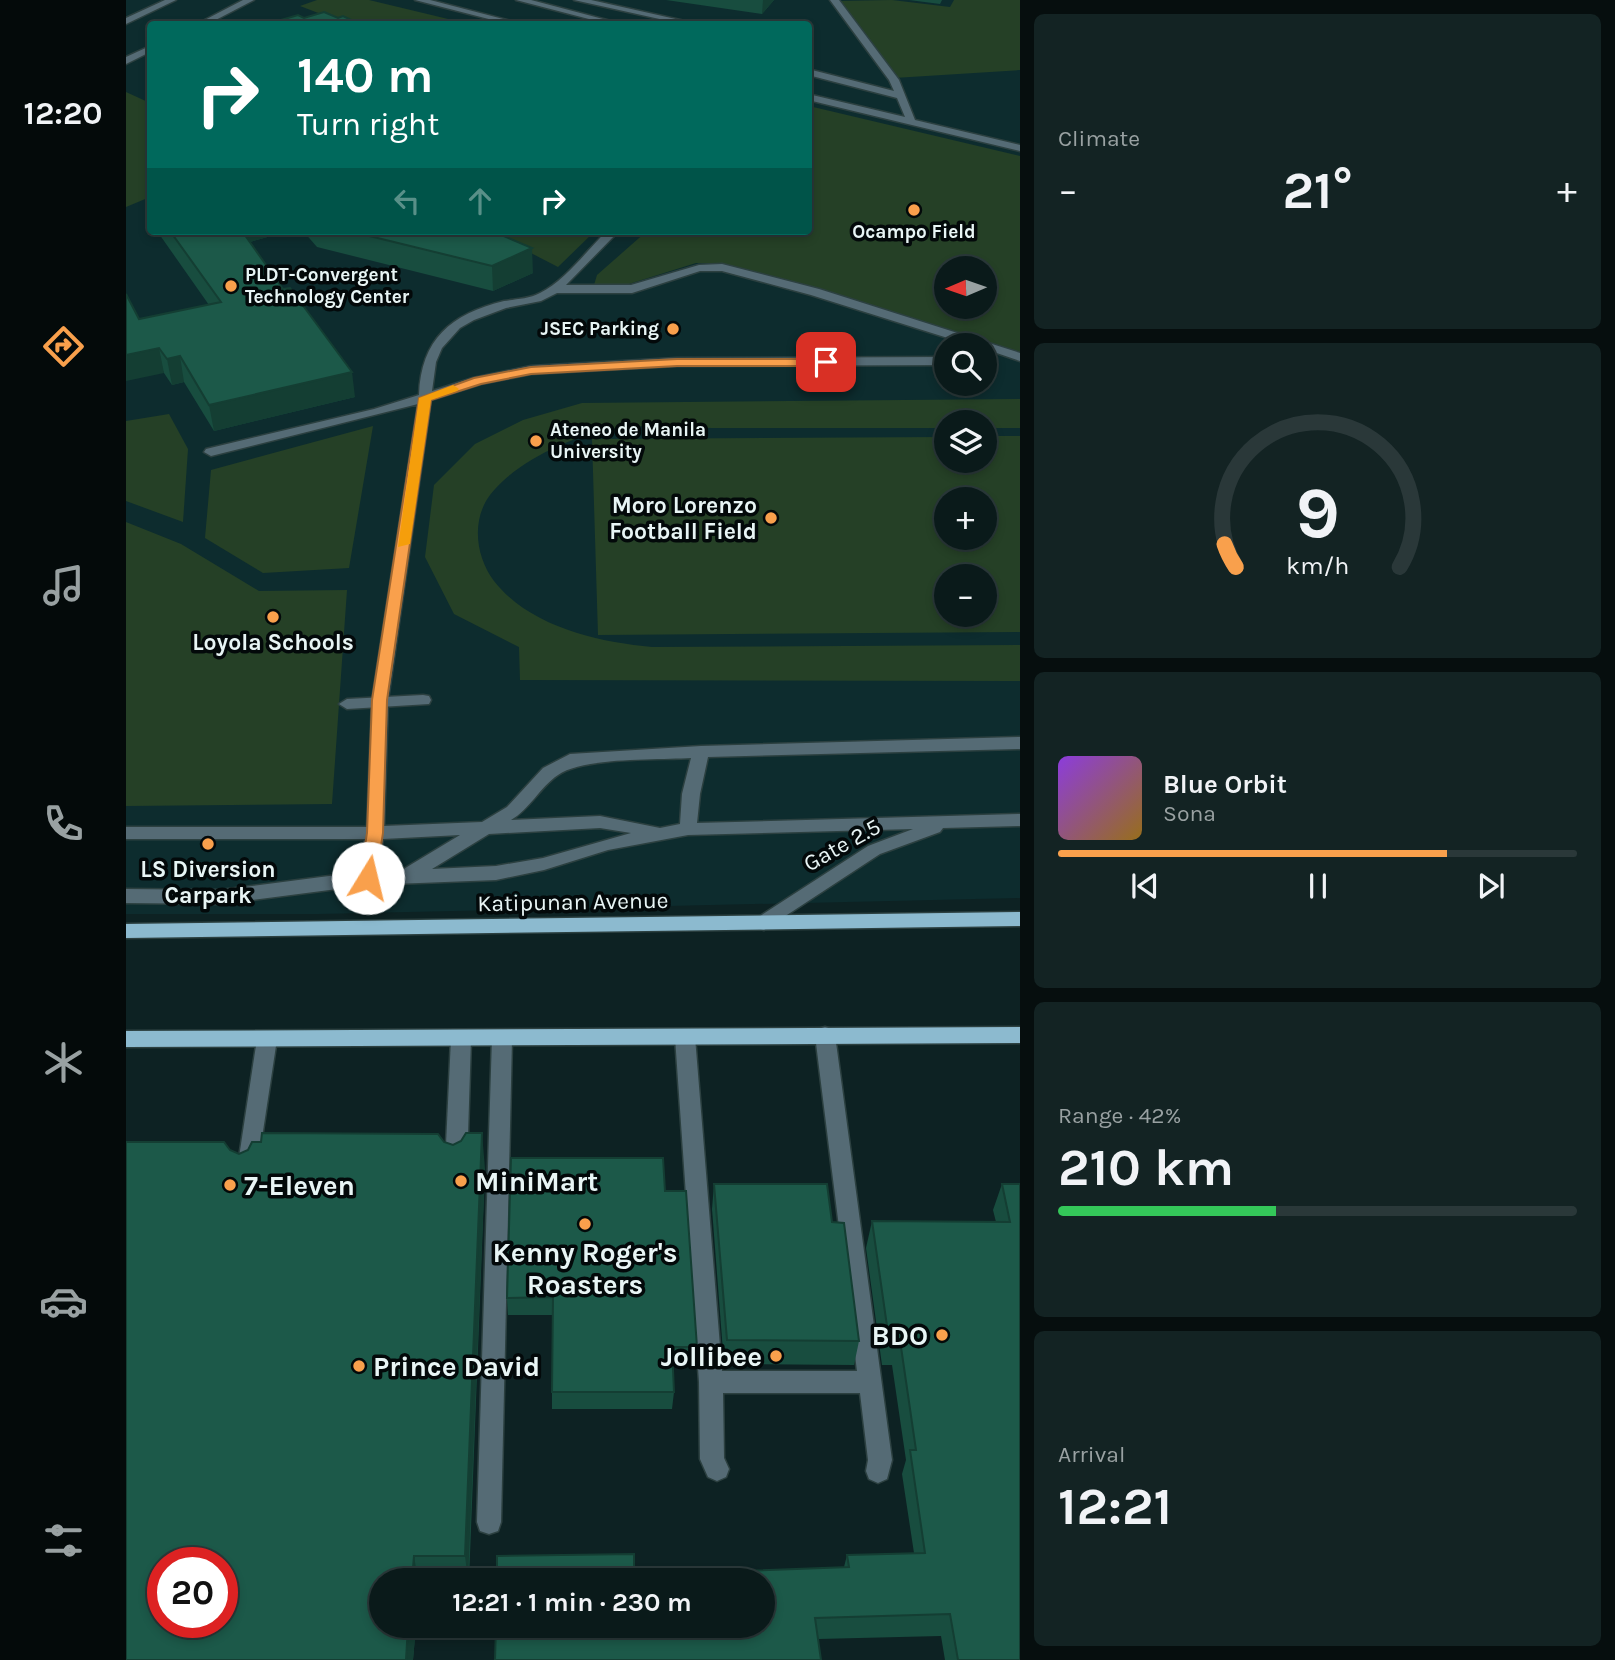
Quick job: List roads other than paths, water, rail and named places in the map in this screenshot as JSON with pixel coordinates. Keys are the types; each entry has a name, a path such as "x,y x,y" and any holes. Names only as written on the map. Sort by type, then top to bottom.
{"main road":[{"name":"Katipunan Avenue","path":"126,931 1020,919"},
{"path":"126,1039 1020,1035"}],"street":[{"path":"126,21 172,0"},
{"path":"208,21 250,0"},
{"path":"419,0 505,21"},
{"path":"520,0 606,21"},
{"path":"578,0 679,21"},
{"path":"834,0 894,80 911,115 909,121"},
{"path":"127,60 147,50"},
{"path":"812,74 902,96"},
{"path":"812,98 1020,148"},
{"path":"368,878 375,833 380,700 425,398 424,374 432,351 447,332 468,318 490,308 546,295 609,235"},
{"path":"553,289 632,289 699,268 722,267 815,292 946,333"},
{"path":"997,350 1020,358"},
{"path":"997,359 1020,358"},
{"path":"211,452 497,377 594,365 934,361"},
{"path":"347,704 380,700 424,700"},
{"path":"401,879 513,811 549,772 570,760 701,752 1020,743"},
{"path":"688,829 691,794 701,752"},
{"path":"126,896 222,897 368,878 401,879 496,873 544,864 607,844 688,829 1020,820"},
{"path":"126,833 375,833 600,822 664,833"},
{"name":"Gate 2.5","path":"764,923 874,850 951,822"},
{"path":"825,1035 880,1460 878,1471"},
{"path":"685,1037 711,1382 712,1459 717,1469"},
{"path":"489,1522 502,1038"},
{"path":"247,1178 267,1039"},
{"path":"455,1170 461,1039"},
{"path":"711,1382 870,1382"}],"place":[{"name":"Ocampo Field","path":"914,210"},
{"name":"PLDT-Convergent Technology Center","path":"231,286"},
{"name":"JSEC Parking","path":"673,329"},
{"name":"Ateneo de Manila University","path":"536,441"},
{"name":"Moro Lorenzo Football Field","path":"771,518"},
{"name":"Loyola Schools","path":"273,617"},
{"name":"LS Diversion Carpark","path":"208,844"},
{"name":"MiniMart","path":"461,1181"},
{"name":"7-Eleven","path":"230,1185"},
{"name":"Kenny Roger's Roasters","path":"585,1224"},
{"name":"BDO","path":"942,1335"},
{"name":"Jollibee","path":"776,1356"},
{"name":"Prince David","path":"359,1366"}]}
